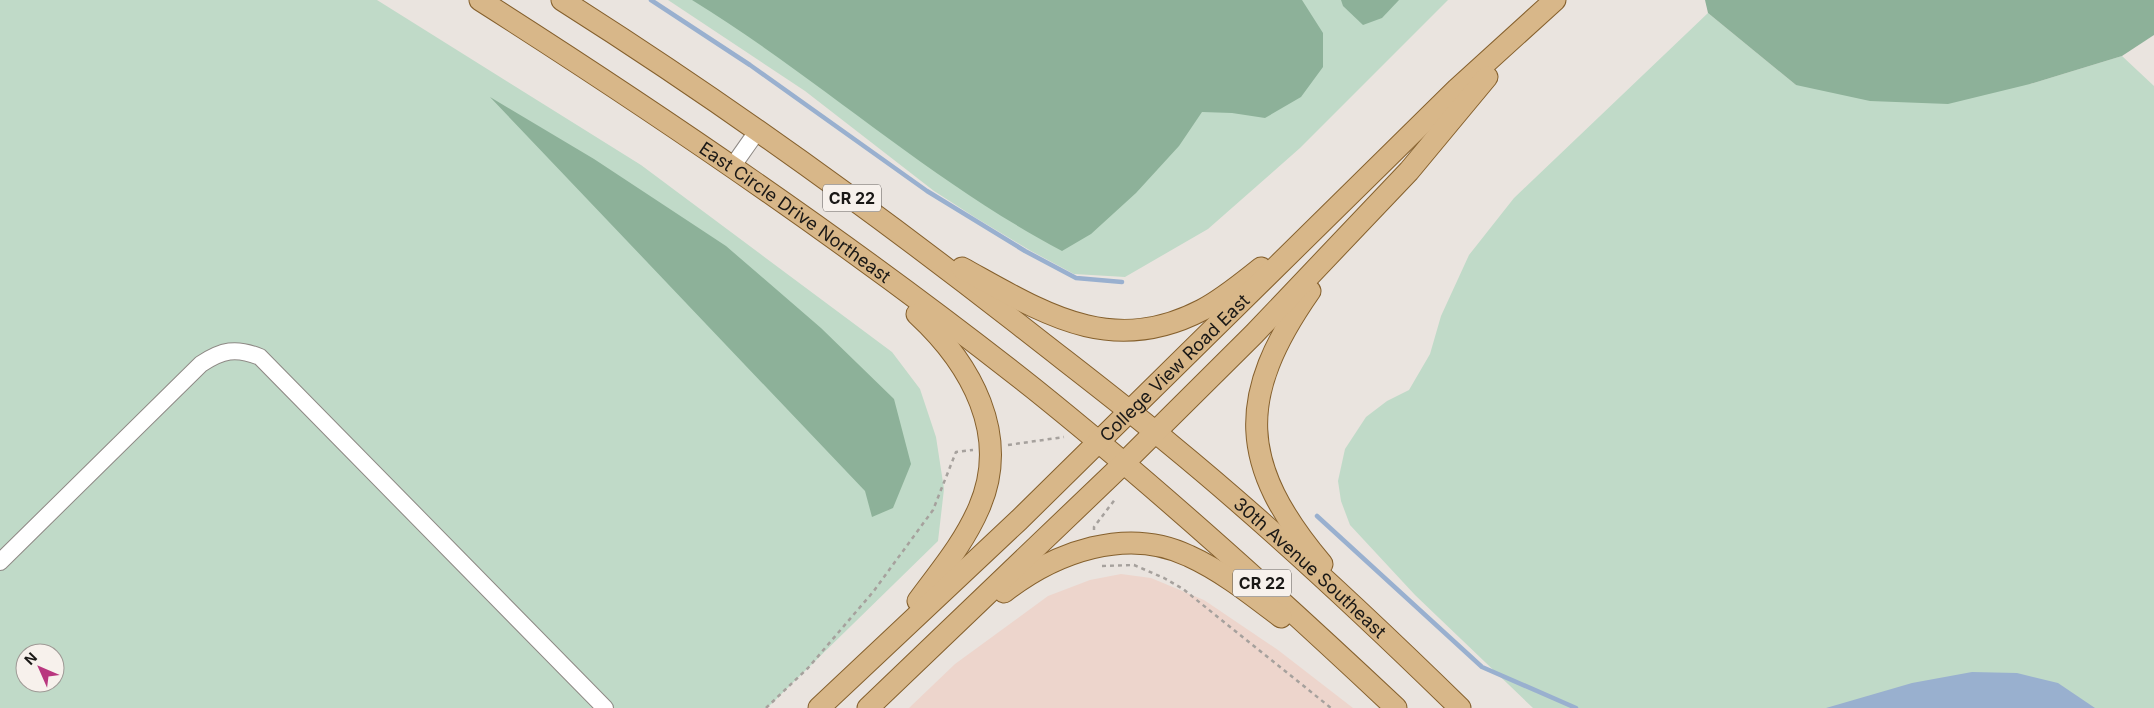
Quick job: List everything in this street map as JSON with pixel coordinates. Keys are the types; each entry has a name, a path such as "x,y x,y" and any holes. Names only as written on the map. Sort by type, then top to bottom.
{"main road":[{"name":"East Circle Drive Northeast","path":"480,0 624,92 836,239 1027,384 1098,443"},
{"name":"CR 22","path":"562,0 758,130 905,235 1155,432"},
{"name":"College View Road East","path":"819,708 1130,412 1457,89 1530,25 1555,0"},
{"name":"College View Road East","path":"868,708 1123,464 1254,334 1409,171 1530,25"},
{"path":"1372,212 1319,278 1288,324 1274,349 1262,383 1256,414 1256,437 1265,473 1280,507 1292,525 1339,583 1404,652"},
{"path":"905,235 1058,318 1095,329 1122,331 1168,324 1202,310 1325,220"},
{"path":"836,239 927,323 955,355 978,395 988,433 988,478 984,496 972,525 945,565 881,649"},
{"name":"30th Avenue Southeast","path":"1155,432 1242,506 1404,652 1460,708"},
{"name":"CR 22","path":"1098,443 1264,584 1396,708"},
{"path":"896,681 1030,573 1062,557 1093,547 1135,543 1172,549 1188,555 1215,570 1365,679"}],"lane":[{"path":"732,167 758,130"},
{"path":"0,562 201,364 219,352 248,352 260,357 605,708"}],"shaded area":[{"path":"1121,574 1151,578 1204,600 1278,650 1353,708 909,708 955,664 1048,596 1090,580"}],"green space":[{"path":"0,0 377,0 641,165 892,352 920,389 936,437 944,489 938,541 767,708 0,708"},
{"path":"668,0 1448,0 1300,148 1208,229 1125,277 1074,274 976,218 934,191 805,91"},
{"path":"692,0 1302,0 1323,33 1323,67 1301,97 1265,118 1232,113 1202,112 1179,146 1136,193 1091,234 1062,251 966,193 785,62"},
{"path":"1341,0 1399,0 1382,18 1363,25 1343,6"},
{"path":"1705,0 2154,0 2154,35 2122,56 2030,84 1948,104 1870,101 1796,85 1708,13"},
{"path":"1708,13 1796,85 2030,84 2122,56 2154,86 2154,708 1533,708 1415,595 1350,525 1341,501 1338,481 1345,449 1366,417 1387,401 1409,390 1430,354 1441,316 1469,255 1514,198"},
{"path":"490,97 594,159 726,246 821,328 894,399 911,464 893,508 872,517 865,491"}],"water":[{"path":"1972,672 2017,673 2058,683 2095,708 1826,708 1912,683"}],"waterway":[{"path":"651,0 750,65 927,191 1025,251 1076,278 1122,282"},
{"path":"1317,516 1482,667 1576,708"}]}
